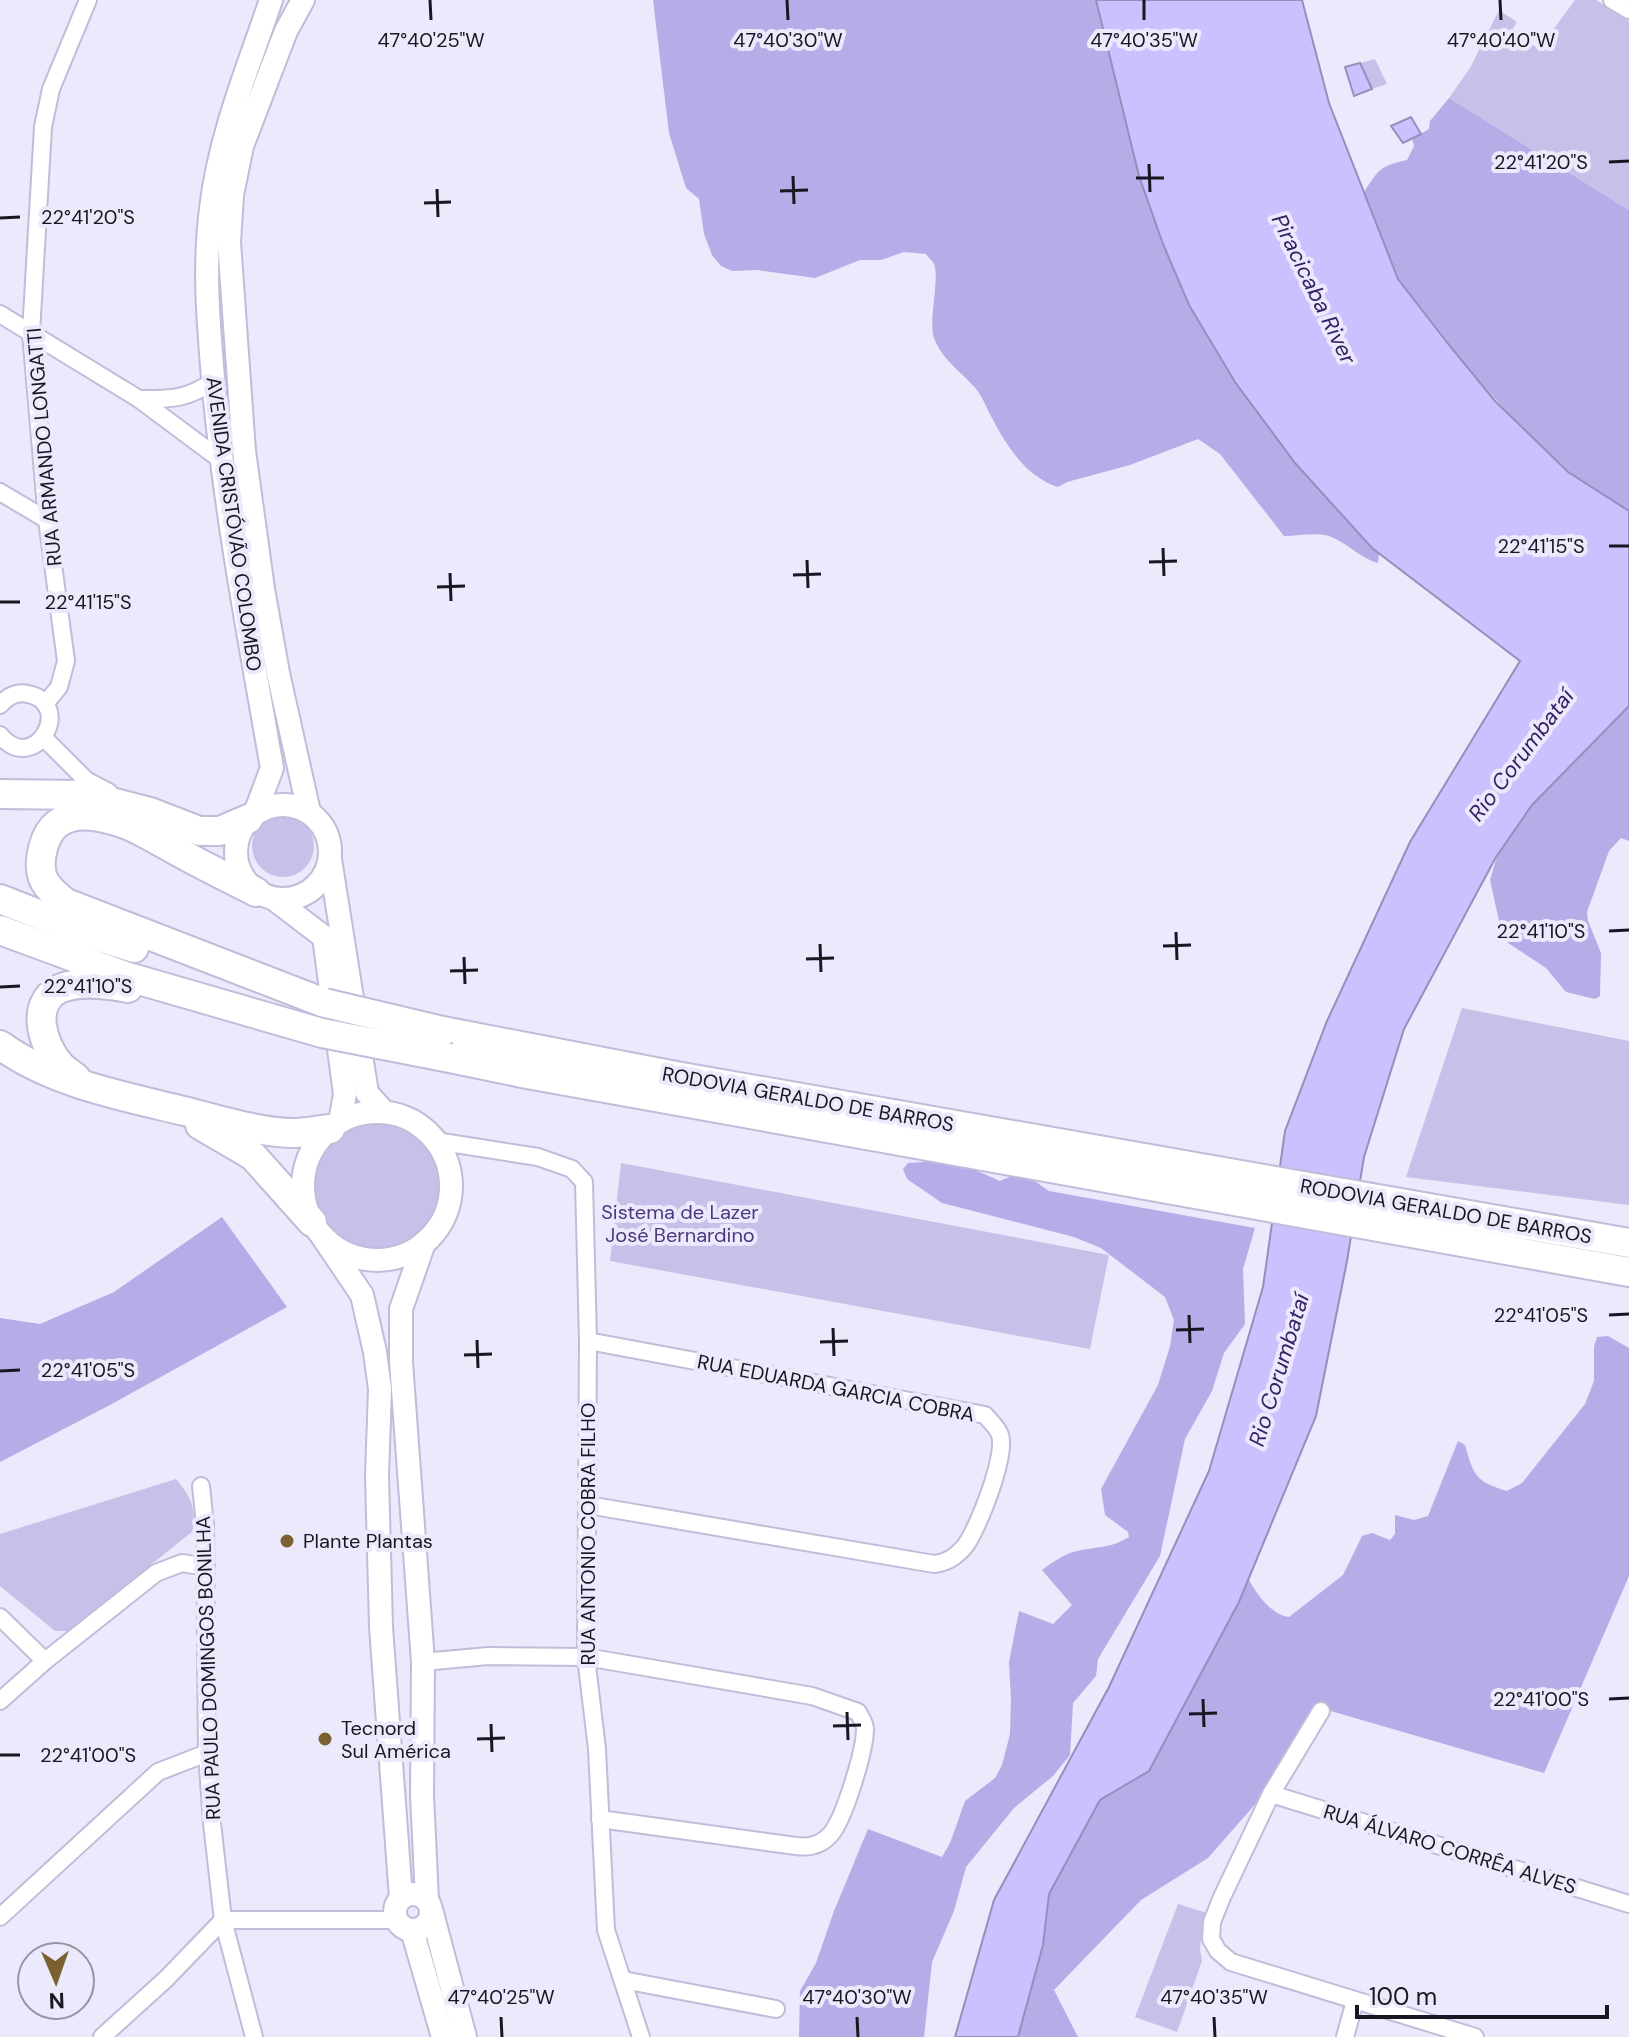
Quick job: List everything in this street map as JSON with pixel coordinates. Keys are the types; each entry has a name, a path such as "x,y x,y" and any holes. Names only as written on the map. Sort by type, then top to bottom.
{"highway":[{"path":"0,794 84,795 150,812 199,831 220,831 252,816"},
{"path":"265,895 115,820 92,816 73,817 57,823 47,838 42,854 41,874 56,896 66,903 324,1003"},
{"name":"RODOVIA GERALDO DE BARROS","path":"0,899 81,931 182,964 324,1003 443,1031 1226,1187"},
{"name":"RODOVIA GERALDO DE BARROS","path":"0,930 125,976 322,1033 527,1074 1383,1214 1629,1243"},
{"path":"86,1086 60,1066 42,1026 40,1017 47,999 62,988 76,984 117,986 265,1016"},
{"path":"0,1045 30,1064 86,1086 231,1123 295,1133 335,1125"},
{"path":"172,1108 253,1156 317,1229"},
{"name":"RODOVIA GERALDO DE BARROS","path":"1383,1214 1629,1272"}],"main road":[{"name":"AVENIDA CRISTÓVÃO COLOMBO","path":"252,816 272,768 221,460 206,297 207,245 218,164 271,0"},
{"name":"AVENIDA CRISTÓVÃO COLOMBO","path":"303,0 286,31 242,146 232,195 229,242 244,451 260,570 278,673 309,812"},
{"path":"335,1125 345,1094 324,937 246,883 235,858 235,844 240,831 252,816 268,807 282,804 309,812 321,823 329,838 367,1093 384,1112"},
{"path":"265,895 290,899 306,894 319,884 330,858"},
{"path":"317,1229 336,1248 372,1260 390,1259 424,1243 437,1230 451,1195 445,1157 436,1141 420,1126 384,1112 350,1115 318,1141 304,1172 304,1198 317,1229 362,1295 380,1389 377,1476 381,1627 401,1898"},
{"path":"424,1243 401,1309 401,1362 423,1662 422,1795 430,1907 465,2037"},
{"path":"430,1907 418,1894 401,1898 395,1908 405,1925 443,2037"},
{"path":"405,1925 424,1926 430,1907"}],"street":[{"name":"RUA ARMANDO LONGATTI","path":"45,704 59,687 66,661 47,520 31,333 43,127 51,89 88,0"},
{"path":"1612,0 1629,10"},
{"path":"0,314 139,399 221,460"},
{"path":"139,399 174,399 196,392 213,381"},
{"path":"0,492 47,520"},
{"path":"0,735 11,745 28,747 44,738 50,721 45,704 30,694 4,696"},
{"path":"44,738 86,780 150,812"},
{"name":"RUA ANTONIO COBRA FILHO","path":"436,1141 538,1157 572,1169 584,1182 588,1341 586,1657 597,1749 606,1930 641,2037"},
{"name":"RUA EDUARDA GARCIA COBRA","path":"588,1341 985,1415 1000,1433 1001,1450 988,1498 965,1546 946,1563 934,1564 588,1505"},
{"name":"RUA PAULO DOMINGOS BONILHA","path":"201,1486 206,1567 207,1753 223,1920 254,2037"},
{"path":"0,1701 156,1573 182,1563 206,1567"},
{"path":"0,1617 45,1661"},
{"path":"423,1662 488,1656 586,1657 812,1696 858,1712 864,1723 858,1764 839,1822 829,1836 811,1847 600,1819"},
{"path":"1321,1711 1271,1794 1222,1897 1212,1922 1211,1939 1218,1951 1231,1962 1475,2037"},
{"path":"0,1917 158,1772 207,1753"},
{"name":"RUA ÁLVARO CORRÊA ALVES","path":"1271,1794 1629,1904"},
{"path":"102,2037 166,1979 223,1920 405,1925"},
{"path":"623,1980 776,2009"},
{"path":"1345,2037 1355,2001"}],"green space":[{"path":"1575,0 1596,0 1629,21 1629,210 1449,98 1470,68 1499,10 1517,22 1511,31 1539,49"},
{"path":"1375,59 1387,84 1372,89 1360,63"},
{"path":"283,815 305,824 314,846 305,868 283,877 261,868 252,846 261,824"},
{"path":"1462,1008 1629,1041 1629,1205 1406,1177"},
{"path":"377,1124 401,1129 422,1142 435,1163 440,1187 435,1211 422,1232 401,1245 377,1250 353,1245 332,1232 319,1211 314,1187 319,1163 332,1142 353,1129"},
{"name":"Sistema de Lazer José Bernardino","path":"621,1163 1109,1255 1090,1349 610,1261"},
{"path":"176,1479 191,1503 193,1531 68,1631 55,1631 0,1586 0,1534"},
{"path":"1178,1904 1207,1913 1202,1929 1202,1961 1177,2032 1135,2017"}],"shaded area":[{"path":"653,0 1130,0 1380,543 1378,563 1325,535 1284,536 1220,454 1198,439 1130,465 1058,487 1036,476 1011,449 977,390 947,360 934,338 932,321 936,280 934,264 926,254 904,252 881,260 860,260 815,278 756,270 732,271 721,266 712,255 704,234 699,199 686,188 669,133"},
{"path":"1449,98 1629,210 1629,511 1568,472 1505,410 1461,360 1398,279 1364,192 1381,170 1407,160 1414,146 1412,139 1429,129 1430,121"},
{"path":"1629,699 1629,841 1621,838 1609,851 1587,912 1601,953 1600,996 1595,999 1566,992 1546,968 1508,943 1501,930 1490,880 1509,815"},
{"path":"953,1160 1000,1181 1021,1175 1049,1191 1255,1228 1243,1269 1245,1324 1224,1353 1212,1391 1185,1439 1160,1556 1098,1659 1096,1676 1073,1703 1070,1755 1053,1776 1014,1808 966,1867 954,1911 932,1962 924,2037 799,2037 800,1991 816,1963 868,1829 942,1857 965,1801 995,1778 1002,1765 1010,1734 1009,1662 1019,1611 1053,1624 1072,1605 1042,1570 1072,1552 1110,1545 1129,1537 1128,1532 1105,1515 1101,1489 1158,1385 1170,1346 1174,1320 1165,1297 1101,1248 1074,1237 942,1203 907,1179 903,1169 908,1163"},
{"path":"222,1217 287,1307 0,1462 0,1318 40,1324 114,1292"},
{"path":"1608,1336 1629,1348 1629,1576 1544,1773 1317,1707 1258,1801 1208,1858 1141,1900 1054,1990 1078,2037 1017,2037 1018,1935 1238,1557 1264,1602 1289,1617 1343,1575 1362,1536 1372,1533 1390,1540 1395,1534 1395,1515 1414,1520 1428,1516 1458,1441 1465,1445 1477,1476 1488,1484 1507,1491 1522,1483 1585,1404 1594,1381 1597,1337"}],"water":[{"path":"1096,0 1302,0 1329,103 1398,279 1495,401 1568,472 1629,511 1629,706 1532,805 1496,857 1404,1029 1364,1157 1316,1416 1239,1602 1149,1771 1100,1800 1049,1894 1043,1945 1018,2037 955,2037 994,1900 1109,1687 1209,1471 1263,1287 1285,1131 1327,1021 1410,842 1520,661 1372,548 1295,463 1235,382 1189,305 1163,244 1139,176"},
{"path":"1360,63 1372,89 1354,96 1345,67"},
{"path":"1411,117 1421,134 1403,143 1391,126"}],"place":[{"name":"Plante Plantas","path":"287,1541"},
{"name":"Tecnord Sul América","path":"325,1739"}],"water label":[{"name":"Piracicaba River","path":"1314,289"},
{"name":"Rio Corumbataí","path":"1521,755"},
{"name":"Rio Corumbataí","path":"1279,1370"}]}
